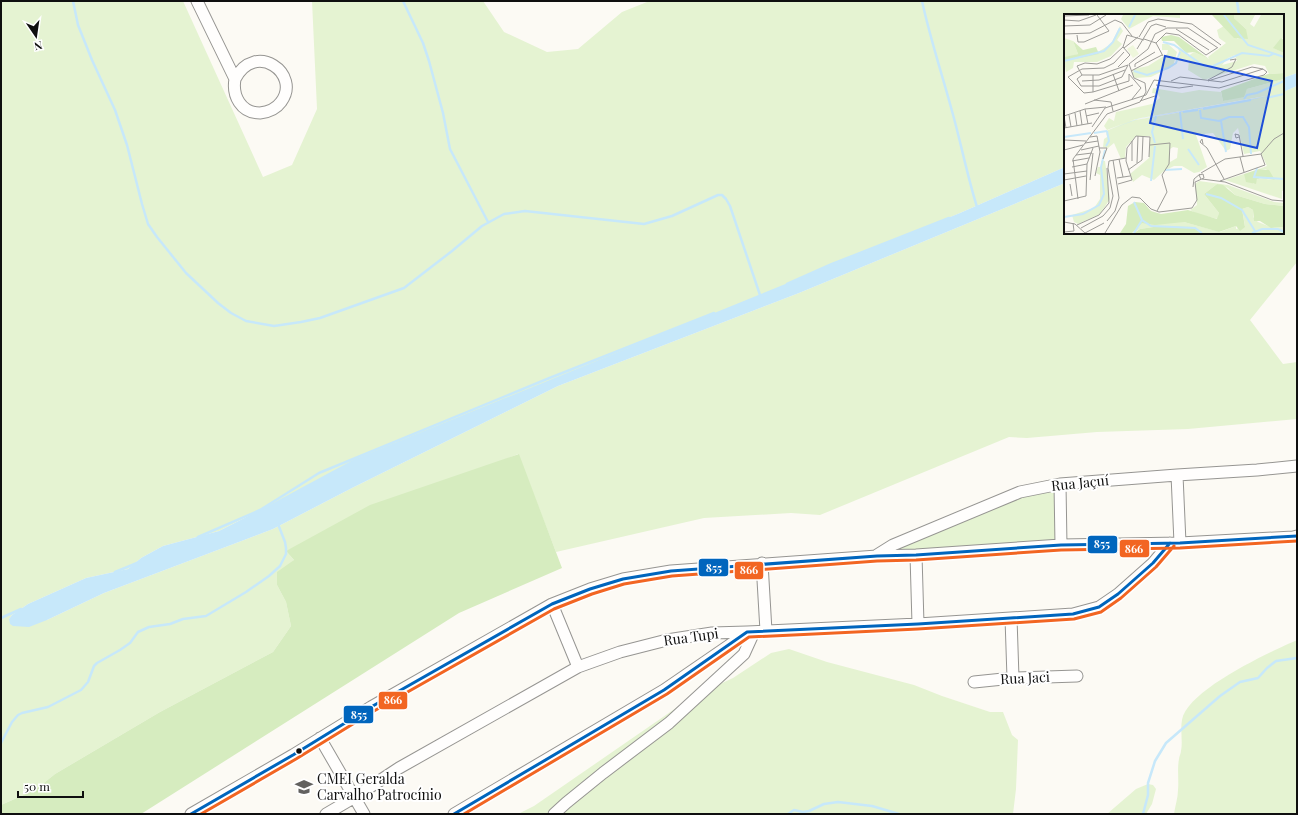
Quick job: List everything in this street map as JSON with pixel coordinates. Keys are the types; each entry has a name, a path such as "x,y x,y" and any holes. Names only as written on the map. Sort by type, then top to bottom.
{"street":[{"path":"197,1 235,79 235,94 243,107 257,113 265,112 272,110 283,99 286,84 284,76 274,65 259,61 251,63 244,66 235,79"},
{"name":"Rua Jaçuí","path":"877,556 893,545 1020,492 1060,484 1297,466"},
{"path":"1175,543 1177,475"},
{"path":"1060,484 1061,545"},
{"path":"191,814 293,756 371,707 552,604 590,589 624,579 671,571 762,563 916,555 1061,545 1138,542 1175,543 1293,538 1297,536"},
{"name":"Rua Tupi","path":"326,814 399,768 578,667 620,652 667,640 712,633 918,624 1073,614 1099,607 1118,594 1175,543"},
{"path":"916,555 918,624"},
{"path":"762,563 766,631"},
{"path":"552,604 578,667"},
{"path":"1012,618 1014,678"},
{"path":"454,814 664,690 751,632"},
{"path":"554,814 566,802 669,723 744,654 751,632"},
{"name":"Rua Jaci","path":"974,682 1014,678 1077,676"},
{"path":"320,738 364,814"}],"green space":[{"path":"1,1 183,1 263,177 292,165 317,109 312,1 483,1 504,32 547,52 578,49 622,12 647,2 1297,1 1297,73 1284,78 1284,14 1064,14 1064,167 264,508 219,531 163,546 141,558 128,569 86,578 28,604 12,615 9,619 47,620 104,593 273,529 352,488 558,386 799,293 1064,183 1064,234 1284,234 1284,92 1297,86 1297,262 1250,320 1283,364 1297,362 1297,419 1188,429 1097,432 1027,438 1009,437 820,515 791,513 704,518 556,552 518,454 286,551 294,560 277,585 286,602 291,626 273,652 160,712 55,774 35,790 1,805"},
{"path":"519,454 562,568 459,613 141,814 1,814 1,805 35,790 55,774 160,712 273,652 291,626 286,602 277,585 277,572 294,560 286,551 370,505"},
{"path":"1056,492 1058,542 901,551 900,547 1018,495"},
{"path":"1297,640 1297,814 1174,814 1178,793 1178,763 1182,747 1181,724 1187,708 1213,685 1231,673 1268,653"},
{"path":"789,649 827,662 914,685 990,712 1003,712 1012,735 1018,740 1016,789 1013,814 518,814 534,806 692,697 733,678 771,653"},
{"path":"1148,784 1153,785 1156,789 1152,804 1146,814 1107,814 1136,789"}],"water":[{"path":"1297,73 1297,86 1284,92 1284,78"},
{"path":"1064,167 1064,183 799,293 558,386 352,488 273,529 104,593 29,627 13,626 10,624 9,619 12,615 28,604 86,578 128,569 141,558 163,546 219,531 353,460 960,213"}],"waterway":[{"path":"73,1 78,25 115,110 127,145 148,224 186,273 218,303 231,313 246,321 274,326 301,322 320,318 404,288 482,226 504,214 525,211 644,224 672,216 718,195 722,195 730,206 760,295"},
{"path":"403,1 423,43 429,61 443,113 450,149 488,222"},
{"path":"922,1 977,207"},
{"path":"1237,1 1239,14"},
{"path":"787,284 832,264 949,218"},
{"path":"198,537 260,510 319,473 547,379 714,313"},
{"path":"1,743 12,722 18,715 48,707 81,690 88,682 94,666 130,643 138,632 149,627 170,624 183,619 206,616 269,576 280,566 286,554 285,542 278,524"},
{"path":"115,572 137,563"},
{"path":"1,618 21,609"},
{"path":"1143,814 1148,795 1148,783 1155,761 1166,743 1220,696 1240,682 1258,678 1276,661 1297,658"},
{"path":"788,814 794,810 803,812 809,811 824,804 838,802 872,806 899,814"}],"transit line":[{"name":"855","path":"191,814 293,755 371,707 552,604 590,589 623,579 671,571 877,556 916,555 1061,545 1180,543 1297,536"},
{"name":"866","path":"201,814 296,759 374,711 554,609 592,594 624,584 672,576 877,561 916,560 1061,550 1180,548 1297,541"},
{"name":"855","path":"454,814 664,690 747,632 918,624 1073,614 1099,607 1118,594 1153,563 1170,543"},
{"name":"866","path":"464,814 667,694 749,637 918,629 1074,619 1101,612 1121,598 1156,567 1174,546"}],"place":[{"name":"CMEI Geralda Carvalho Patrocínio","path":"304,787"}]}
